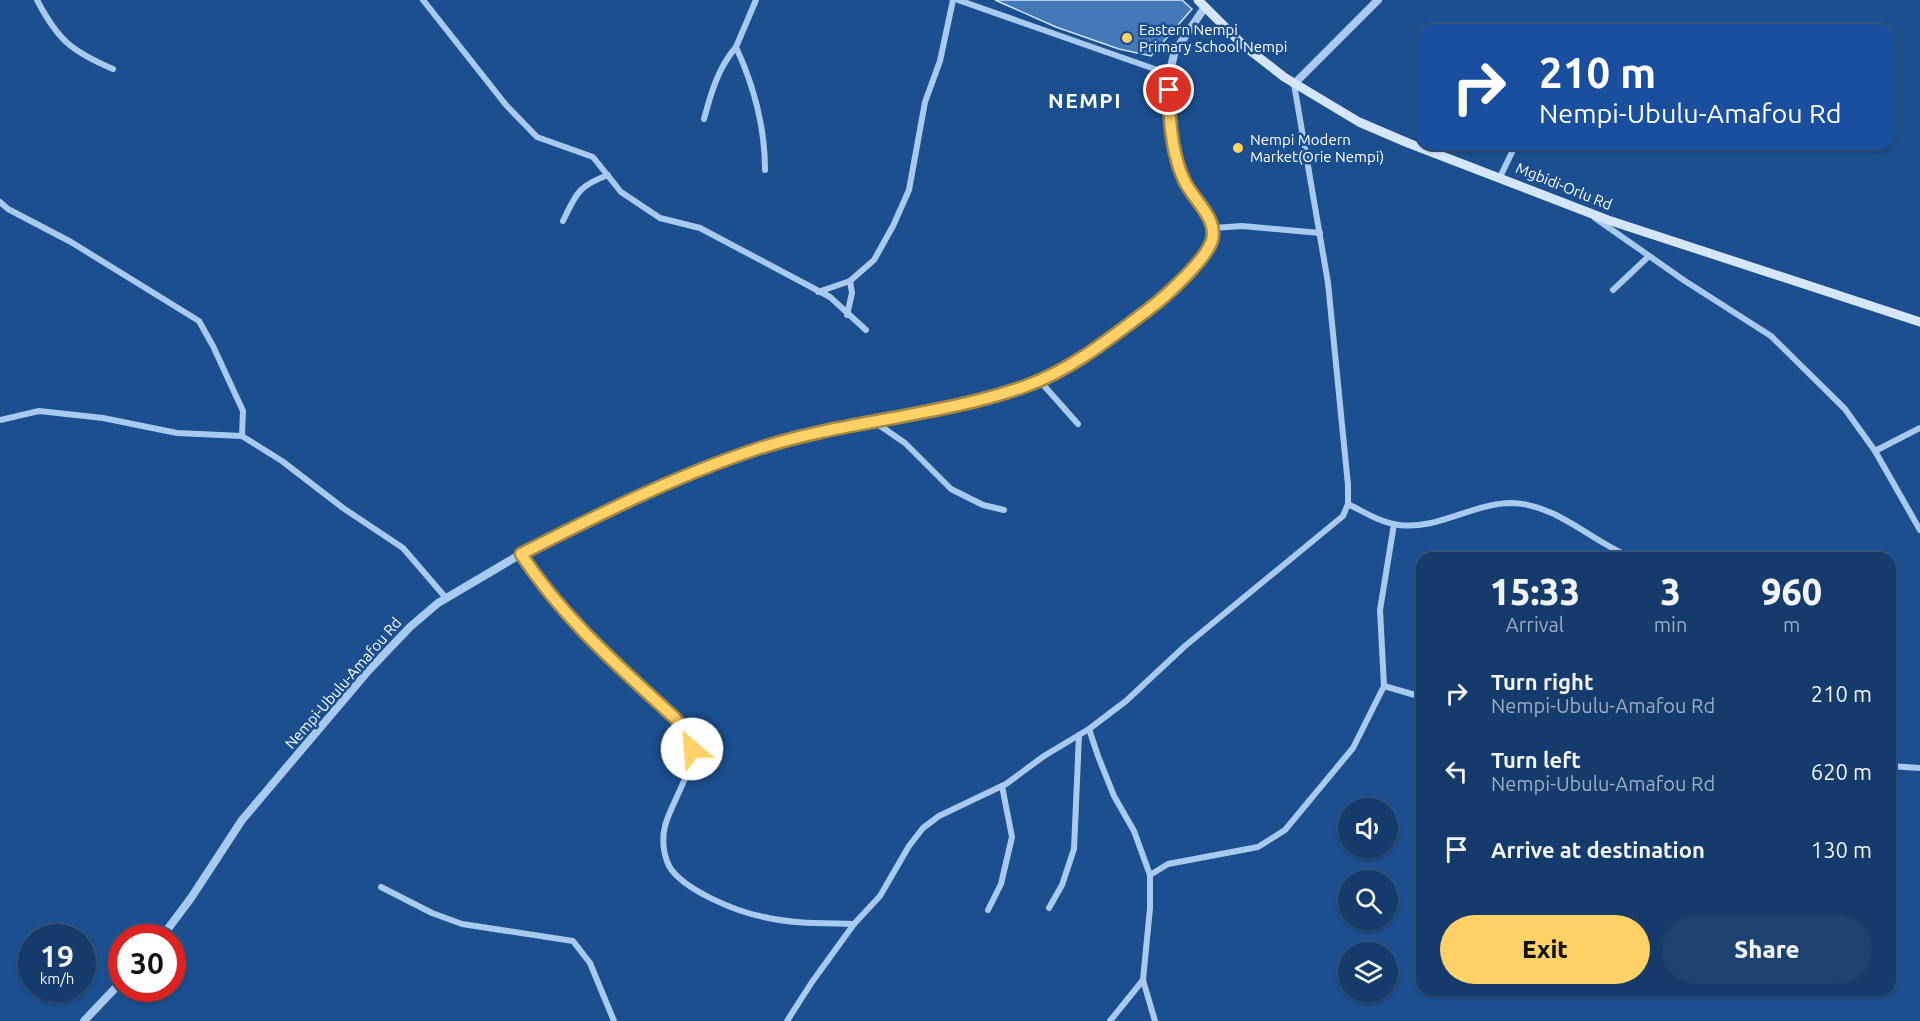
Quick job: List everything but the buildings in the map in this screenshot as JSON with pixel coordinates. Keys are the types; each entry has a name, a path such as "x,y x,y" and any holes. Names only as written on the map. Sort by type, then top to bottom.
{"main road":[{"name":"Mgbidi-Orlu Rd","path":"1201,3 1243,45 1294,84 1359,122 1416,146"},
{"name":"Mgbidi-Orlu Rd","path":"1427,150 1583,210 1920,322"}],"street":[{"path":"37,0 49,23 64,43 89,59 113,69"},
{"path":"423,0 506,105 537,137 593,157 621,192 660,218 700,228 830,297 866,330"},
{"path":"704,119 712,87 726,59 736,47 756,0"},
{"path":"818,292 850,281 874,260 893,226 909,190 925,102 940,61 953,0"},
{"path":"958,0 1169,74"},
{"path":"787,1021 812,982 855,924 880,896 909,846 923,828 939,816 1002,786 1089,729 1126,701 1185,646 1343,516 1348,504 1328,283 1294,84 1378,0"},
{"path":"1201,3 1175,51 1169,74 1169,107 1175,149 1185,182 1213,228 1242,226 1320,233"},
{"path":"736,47 750,77 760,115 765,170"},
{"path":"1500,177 1513,150"},
{"path":"563,221 575,196 588,182 608,175"},
{"path":"0,202 8,209 71,242 199,321 243,411 242,436"},
{"path":"1583,210 1771,336 1845,409 1875,452 1920,530"},
{"name":"Nempi-Ubulu-Amafou Rd","path":"172,924 242,820 369,670 410,627 446,598 521,554 639,494 715,464 757,449 998,394 1039,380 1094,350 1170,293 1212,242 1213,228"},
{"path":"1612,290 1649,256"},
{"path":"847,315 852,293 850,281"},
{"path":"1039,380 1078,424"},
{"path":"0,420 39,411 103,418 177,433 242,436 282,461 343,508 404,548 446,598"},
{"path":"873,421 905,443 951,489 983,505 1004,510"},
{"path":"1875,452 1920,428"},
{"path":"1348,504 1394,524 1425,525 1477,509 1511,503 1532,506 1559,517 1622,552"},
{"path":"1150,875 1168,864 1258,848 1285,830 1353,748 1384,686 1380,610 1394,524"},
{"path":"521,554 544,590 571,621 675,718 689,736 692,749 689,764 665,826 663,847 670,866 675,872 699,891 732,908 793,921 855,924"},
{"path":"1384,686 1416,695"},
{"path":"1089,729 1114,796 1134,831 1150,875 1150,908 1143,980 1155,1021"},
{"path":"1049,908 1062,885 1074,849 1079,735"},
{"path":"1896,766 1920,768"},
{"path":"988,910 1001,884 1012,837 1002,786"},
{"path":"381,887 432,913 462,924 573,941 590,963 614,1021"},
{"path":"1110,1021 1143,980"},
{"path":"84,1021 108,996"}],"place":[{"name":"Eastern Nempi Primary School Nempi","path":"1127,38"},
{"name":"Nempi Modern Market(Orie Nempi)","path":"1238,148"}],"district":[{"name":"NEMPI","path":"1085,100"}],"route":[{"path":"692,749 689,736 675,718 571,621 544,590 521,554 639,494 757,449 826,430 968,402 1029,385 1094,350 1170,293 1212,242 1213,228 1185,182 1175,149 1169,90"}]}
